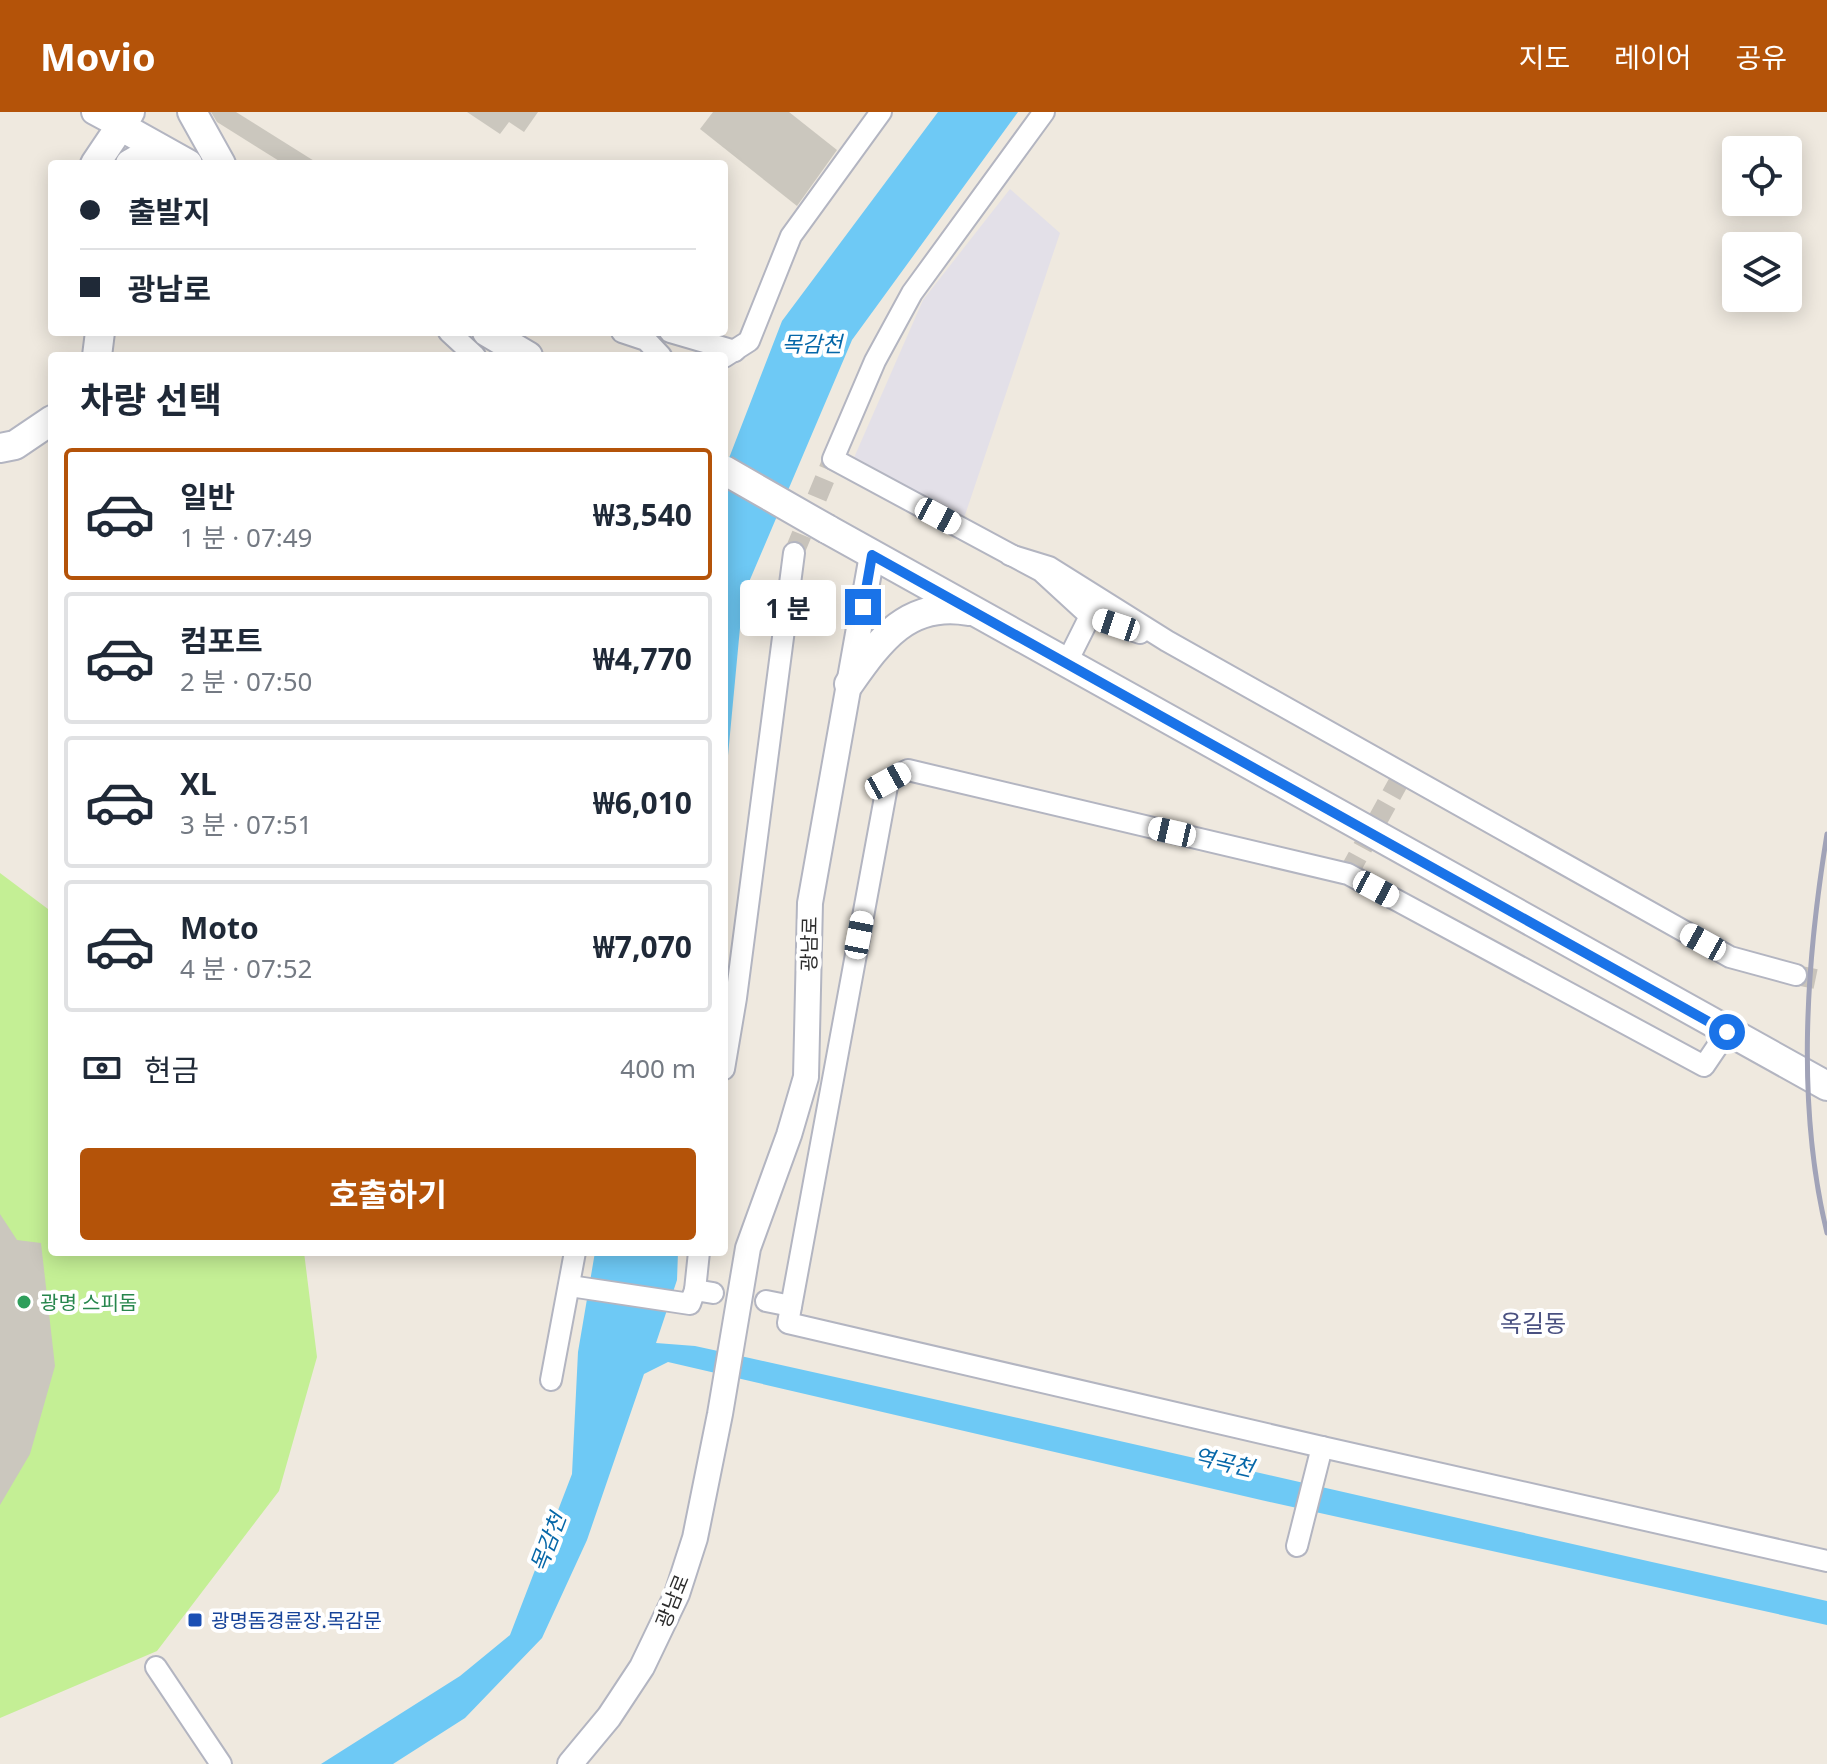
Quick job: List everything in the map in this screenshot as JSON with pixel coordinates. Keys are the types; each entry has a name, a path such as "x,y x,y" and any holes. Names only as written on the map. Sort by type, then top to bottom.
{"main road":[{"path":"192,112 219,160"},
{"path":"98,160 125,119 182,160"},
{"path":"494,336 521,352"},
{"path":"0,448 15,445 48,423"},
{"path":"728,472 1827,1086"},
{"path":"849,684 878,643 907,621 924,612 940,609 979,613"}],"street":[{"path":"94,112 125,119"},
{"path":"729,354 749,341 791,236 881,112"},
{"path":"1044,112 912,293 875,361 833,459 1041,571 1090,616 1167,641"},
{"path":"453,336 471,352"},
{"path":"634,336 646,340 657,352"},
{"path":"681,336 724,352"},
{"path":"728,1044 794,553"},
{"name":"광남로","path":"570,1764 609,1717 655,1642 677,1594 695,1538 748,1248 789,1135 806,1077 810,903 872,555"},
{"path":"1010,555 1049,567 1167,641 1730,957 1796,975"},
{"path":"1067,662 1090,616"},
{"path":"1727,1032 1704,1066 1348,874 908,770 888,781 788,1323 1827,1561"},
{"path":"551,1380 574,1256"},
{"path":"570,1286 699,1296 699,1256"},
{"path":"766,1301 791,1306"},
{"path":"1297,1546 1322,1447"},
{"path":"156,1667 221,1764"}],"shaded area":[{"path":"1010,189 1060,233 964,518 853,460 923,300"}],"green space":[{"path":"0,873 48,909 48,1256 304,1256 317,1357 279,1491 157,1651 0,1718"}],"water":[{"name":"목감천","path":"938,112 1018,112 852,340 743,596 728,755 728,461 782,321"},
{"path":"594,1256 678,1256 677,1280 656,1343 695,1346 1827,1601 1827,1625 1261,1500 668,1362 644,1374 587,1540 542,1638 465,1718 393,1764 321,1764 460,1676 510,1635 572,1474 578,1352"}],"building":[{"path":"211,112 236,112 313,160 278,160 217,122"},
{"path":"467,112 538,112 524,132 509,122 500,134"},
{"path":"713,112 789,112 837,150 797,206 700,129"},
{"name":"광명 스피돔","path":"0,1214 17,1240 41,1243 55,1366 30,1454 0,1505"}],"tunnel":[{"path":"794,553 833,459"},
{"path":"1348,874 1403,774"},
{"path":"1796,975 1820,980"}],"railway":[{"path":"1827,834 1814,933 1808,1034 1811,1135 1827,1233"}],"place":[{"name":"광명 스피돔","path":"24,1302"},
{"name":"광명돔경륜장.목감문","path":"195,1620"}],"district":[{"name":"옥길동","path":"1533,1322"}],"route":[{"path":"863,607 872,555 1727,1032"}],"water label":[{"name":"역곡천","path":"1224,1461"}]}
